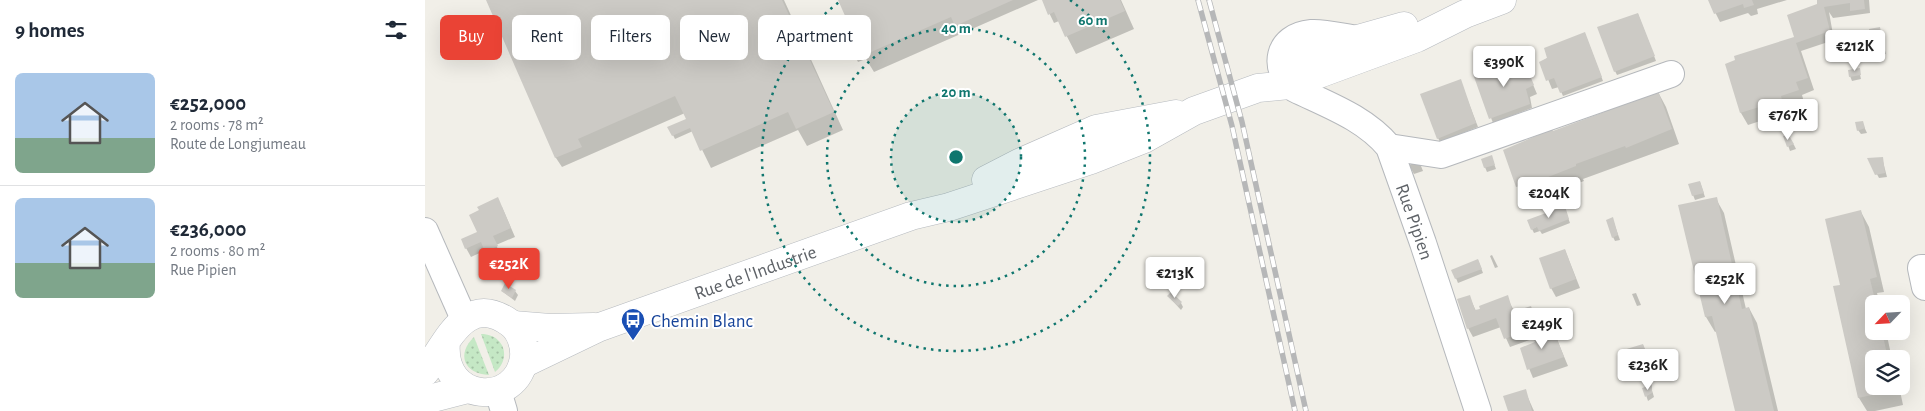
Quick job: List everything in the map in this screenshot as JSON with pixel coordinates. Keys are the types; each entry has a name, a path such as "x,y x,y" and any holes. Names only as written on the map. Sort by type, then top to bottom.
{"street":[{"name":"Rue de l'Industrie","path":"523,364 600,327 911,216 949,208 1091,160 1144,139 1195,111 1361,48 1411,24 1465,14 1502,0"},
{"path":"1389,147 1441,155 1671,74"},
{"name":"Rue Pipien","path":"1286,78 1367,126 1380,135 1389,147 1423,242 1478,411"},
{"path":"425,231 464,319"},
{"path":"1925,268 1921,268 1925,287"},
{"path":"425,372 447,342 453,330 464,319 475,314 489,314 502,317 513,325 521,336 524,350 523,364 517,376 507,386 501,401 481,392 468,389 457,381 449,370 445,356 447,342"},
{"name":"Rue de l'Industrie","path":"513,325 550,328 600,327"},
{"path":"425,400 468,389"}],"green space":[{"path":"481,334 495,338 503,348 503,360 495,372"},
{"path":"474,337 489,375 474,371 465,362 465,350 468,343"}],"building":[{"path":"486,0 782,0 789,15 758,15 758,60 810,60 834,112 796,129 788,112 700,151 690,128 672,136 667,127 686,119 675,96 578,139 582,147 555,158 512,60 581,60 581,15 512,15 512,60 502,37 502,15 493,15"},
{"path":"838,0 1013,0 955,26 951,17 871,52 871,15 845,15"},
{"path":"1042,0 1120,0 1125,11 1065,37 1054,12 1048,15"},
{"path":"1708,0 1752,0 1754,5 1744,8 1743,4 1714,14"},
{"path":"1817,0 1864,0 1865,9 1850,11 1850,3 1824,7 1830,31 1796,43 1808,78 1796,82 1799,90 1781,96 1782,100 1740,113 1725,64 1735,60 1734,56 1794,37 1787,15 1817,4"},
{"path":"1638,13 1655,56 1614,72 1597,27"},
{"path":"1880,27 1885,50 1874,52 1869,29"},
{"path":"1585,32 1602,77 1560,93 1554,78 1546,81 1539,62 1547,58 1544,48"},
{"path":"1514,59 1518,69 1526,66 1534,85 1526,89 1530,104 1489,119 1473,74"},
{"path":"1860,68 1861,75 1849,77 1848,70"},
{"path":"1461,79 1476,123 1437,139 1420,94"},
{"path":"1658,91 1672,129 1626,148 1625,146 1576,164 1576,166 1533,183 1516,187 1503,150 1552,129 1553,131 1604,112 1603,109"},
{"path":"1863,121 1865,128 1857,131 1855,122"},
{"path":"1788,134 1794,144 1787,147 1783,136"},
{"path":"1492,155 1495,165 1484,168 1481,159"},
{"path":"1883,157 1885,173 1875,175 1867,158"},
{"path":"1700,181 1704,193 1692,196 1688,184"},
{"path":"498,197 511,228 493,236 498,246 485,252 481,242 465,249 461,239 477,232 469,215 479,210 477,207"},
{"path":"1717,197 1742,309 1749,307 1774,411 1735,411 1712,316 1705,317 1678,205"},
{"path":"1565,206 1569,219 1539,231 1537,227 1531,230 1527,220"},
{"path":"1861,210 1877,277 1870,279 1874,295 1865,295 1865,340 1884,340 1886,350 1865,350 1865,395 1872,395 1858,398 1833,286 1840,285 1825,219"},
{"path":"1613,217 1618,235 1612,238 1606,220"},
{"path":"1565,249 1576,279 1550,289 1539,258"},
{"path":"1478,259 1482,269 1455,279 1451,270"},
{"path":"505,283 516,290 512,298 501,291"},
{"path":"1171,292 1182,302 1178,306 1167,296"},
{"path":"1470,295 1475,310 1480,309 1479,306 1508,295 1513,312 1531,306 1538,327 1504,339 1496,318 1467,329 1457,299"},
{"path":"1553,328 1564,357 1527,370 1520,348 1535,342 1533,335"},
{"path":"1643,344 1647,354 1622,361 1620,351"},
{"path":"1652,385 1652,393 1645,397 1642,388"},
{"path":"1526,389 1532,411 1508,411 1503,396"}],"railway":[{"path":"1198,0 1232,126 1295,411"},
{"path":"1209,0 1242,122 1306,411"}],"place":[{"name":"Chemin Blanc","path":"633,341"}]}
